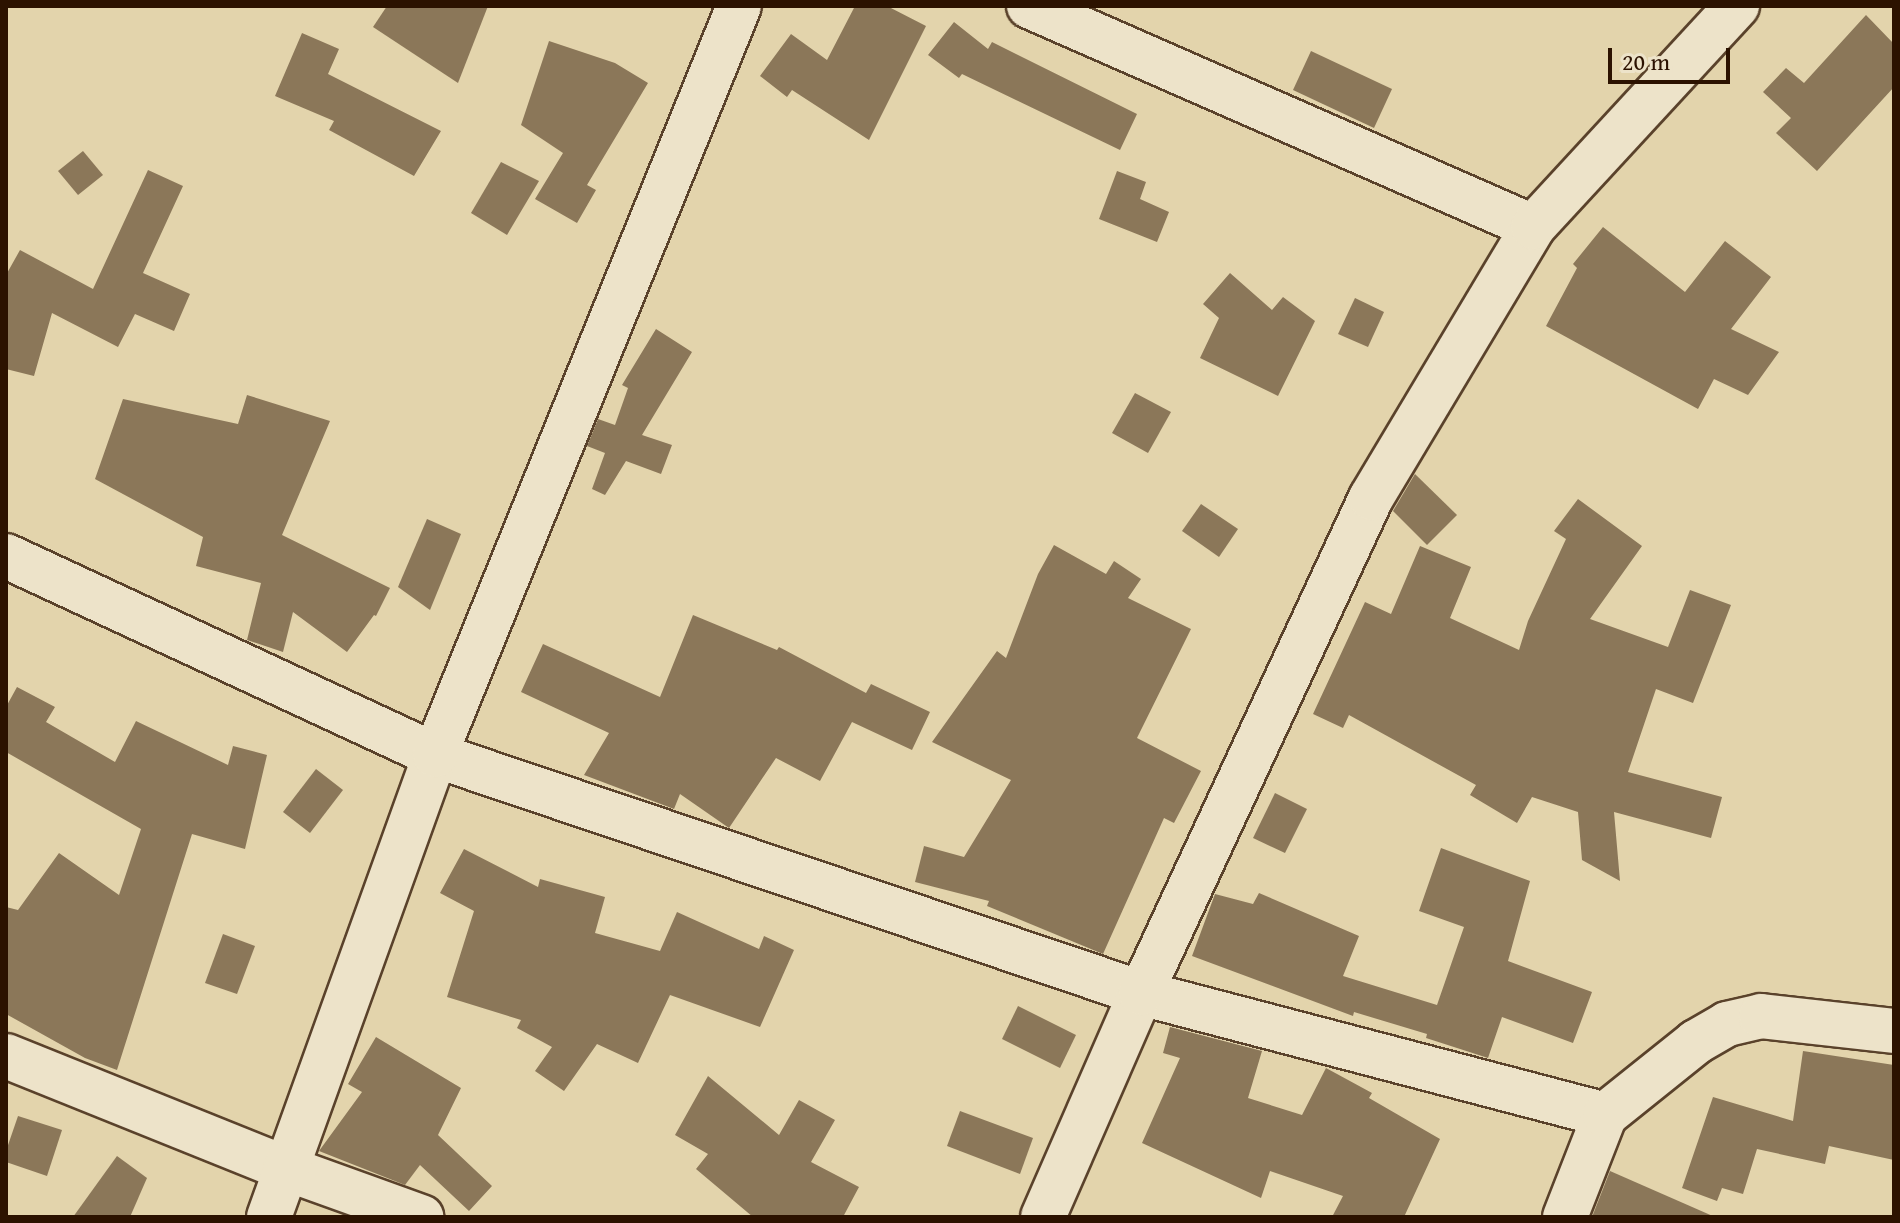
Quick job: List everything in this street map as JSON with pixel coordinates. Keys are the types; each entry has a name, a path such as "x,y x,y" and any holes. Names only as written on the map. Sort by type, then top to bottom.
{"street":[{"path":"269,1217 435,755 739,6"},
{"path":"1029,6 1533,227"},
{"path":"1043,1217 1141,993 1371,498 1533,227 1737,6"},
{"path":"6,556 435,755 1141,993 1605,1115"},
{"path":"1565,1217 1605,1115 1696,1042 1727,1024 1761,1016 1894,1031"},
{"path":"6,1056 285,1168 421,1217"}],"building":[{"path":"387,6 488,6 458,83 373,27"},
{"path":"855,6 887,6 926,26 869,140 792,90 787,97 760,76 791,34 827,60"},
{"path":"1866,15 1894,44 1894,87 1817,171 1776,133 1791,118 1763,92 1786,68 1804,83"},
{"path":"954,22 988,49 992,42 1137,114 1120,150 962,74 959,78 928,55"},
{"path":"302,33 339,49 328,74 441,131 414,176 329,130 334,121 275,96"},
{"path":"549,41 615,63 648,83 587,185 596,190 577,223 535,199 563,153 521,125"},
{"path":"1311,51 1392,89 1374,128 1293,90"},
{"path":"83,151 103,175 78,195 58,171"},
{"path":"501,162 539,181 507,235 471,213"},
{"path":"148,170 183,186 143,273 190,294 174,331 135,314 118,347 52,313 34,376 6,369 6,275 20,250 93,289"},
{"path":"1117,171 1146,182 1140,199 1169,212 1157,242 1099,219"},
{"path":"1603,227 1685,292 1725,241 1771,277 1731,329 1779,352 1748,395 1714,379 1698,409 1546,326 1577,268 1573,264"},
{"path":"1230,273 1272,310 1283,297 1315,321 1278,396 1200,358 1219,318 1203,304"},
{"path":"1355,298 1384,312 1368,347 1338,334"},
{"path":"656,329 692,352 642,435 672,445 661,474 626,461 605,495 592,489 605,453 587,446 598,419 615,425 628,388 622,385"},
{"path":"1135,393 1171,412 1148,453 1112,433"},
{"path":"247,395 330,421 282,535 390,588 376,616 347,652 293,612 283,652 247,640 261,583 196,566 203,537 95,479 123,399 238,424"},
{"path":"1415,474 1457,515 1427,545 1393,511"},
{"path":"1578,499 1642,546 1590,619 1668,647 1690,590 1731,605 1693,703 1656,689 1628,772 1722,797 1711,838 1614,812 1620,881 1582,860 1578,812 1532,797 1517,823 1470,795 1476,785 1349,715 1343,728 1313,714 1365,602 1391,614 1420,546 1471,567 1450,618 1519,650 1528,621 1566,539 1554,531"},
{"path":"1201,504 1238,529 1219,557 1182,531"},
{"path":"427,519 461,534 430,610 398,587"},
{"path":"1054,545 1106,574 1114,561 1141,579 1128,598 1191,629 1137,738 1201,771 1174,823 1164,818 1103,954 987,906 989,901 915,882 924,846 964,857 1011,780 932,742 997,651 1006,658 1038,574"},
{"path":"693,615 777,650 779,647 866,693 871,684 930,712 912,750 852,722 820,781 776,758 729,828 680,794 674,809 584,775 609,733 521,692 543,644 660,697"},
{"path":"17,687 55,707 46,722 115,762 136,721 228,765 233,746 267,755 245,849 192,834 117,1070 85,1058 6,1014 6,907 18,910 59,853 119,895 141,829 6,752 6,707"},
{"path":"316,769 343,790 310,833 283,812"},
{"path":"1275,793 1307,809 1285,853 1253,838"},
{"path":"1441,848 1530,881 1508,961 1592,992 1573,1043 1502,1017 1488,1058 1426,1038 1427,1034 1354,1012 1353,1016 1192,956 1215,894 1253,904 1259,893 1359,936 1343,976 1437,1005 1464,927 1419,911"},
{"path":"464,849 538,887 540,879 605,897 595,933 660,951 677,912 759,949 764,936 794,950 760,1027 670,995 638,1063 597,1044 564,1091 535,1071 552,1047 517,1028 521,1020 447,997 474,911 440,893"},
{"path":"223,934 255,946 237,994 205,983"},
{"path":"1018,1006 1076,1035 1060,1068 1002,1039"},
{"path":"1170,1027 1262,1051 1248,1098 1302,1115 1326,1068 1372,1093 1369,1098 1440,1139 1404,1217 1332,1217 1343,1196 1270,1171 1261,1198 1142,1143 1180,1058 1163,1053"},
{"path":"376,1037 461,1088 438,1135 492,1186 469,1211 420,1165 405,1185 319,1151 362,1092 348,1084"},
{"path":"1803,1051 1894,1065 1894,1160 1829,1146 1825,1164 1757,1149 1743,1194 1722,1188 1717,1201 1682,1188 1713,1097 1793,1121"},
{"path":"708,1076 779,1135 799,1100 835,1120 811,1162 859,1187 843,1217 753,1217 696,1169 708,1154 675,1135"},
{"path":"960,1111 1033,1138 1020,1174 947,1146"},
{"path":"18,1116 62,1130 47,1176 6,1162 6,1151"},
{"path":"117,1156 147,1178 130,1217 73,1217"},
{"path":"1610,1171 1715,1217 1592,1217"}]}
